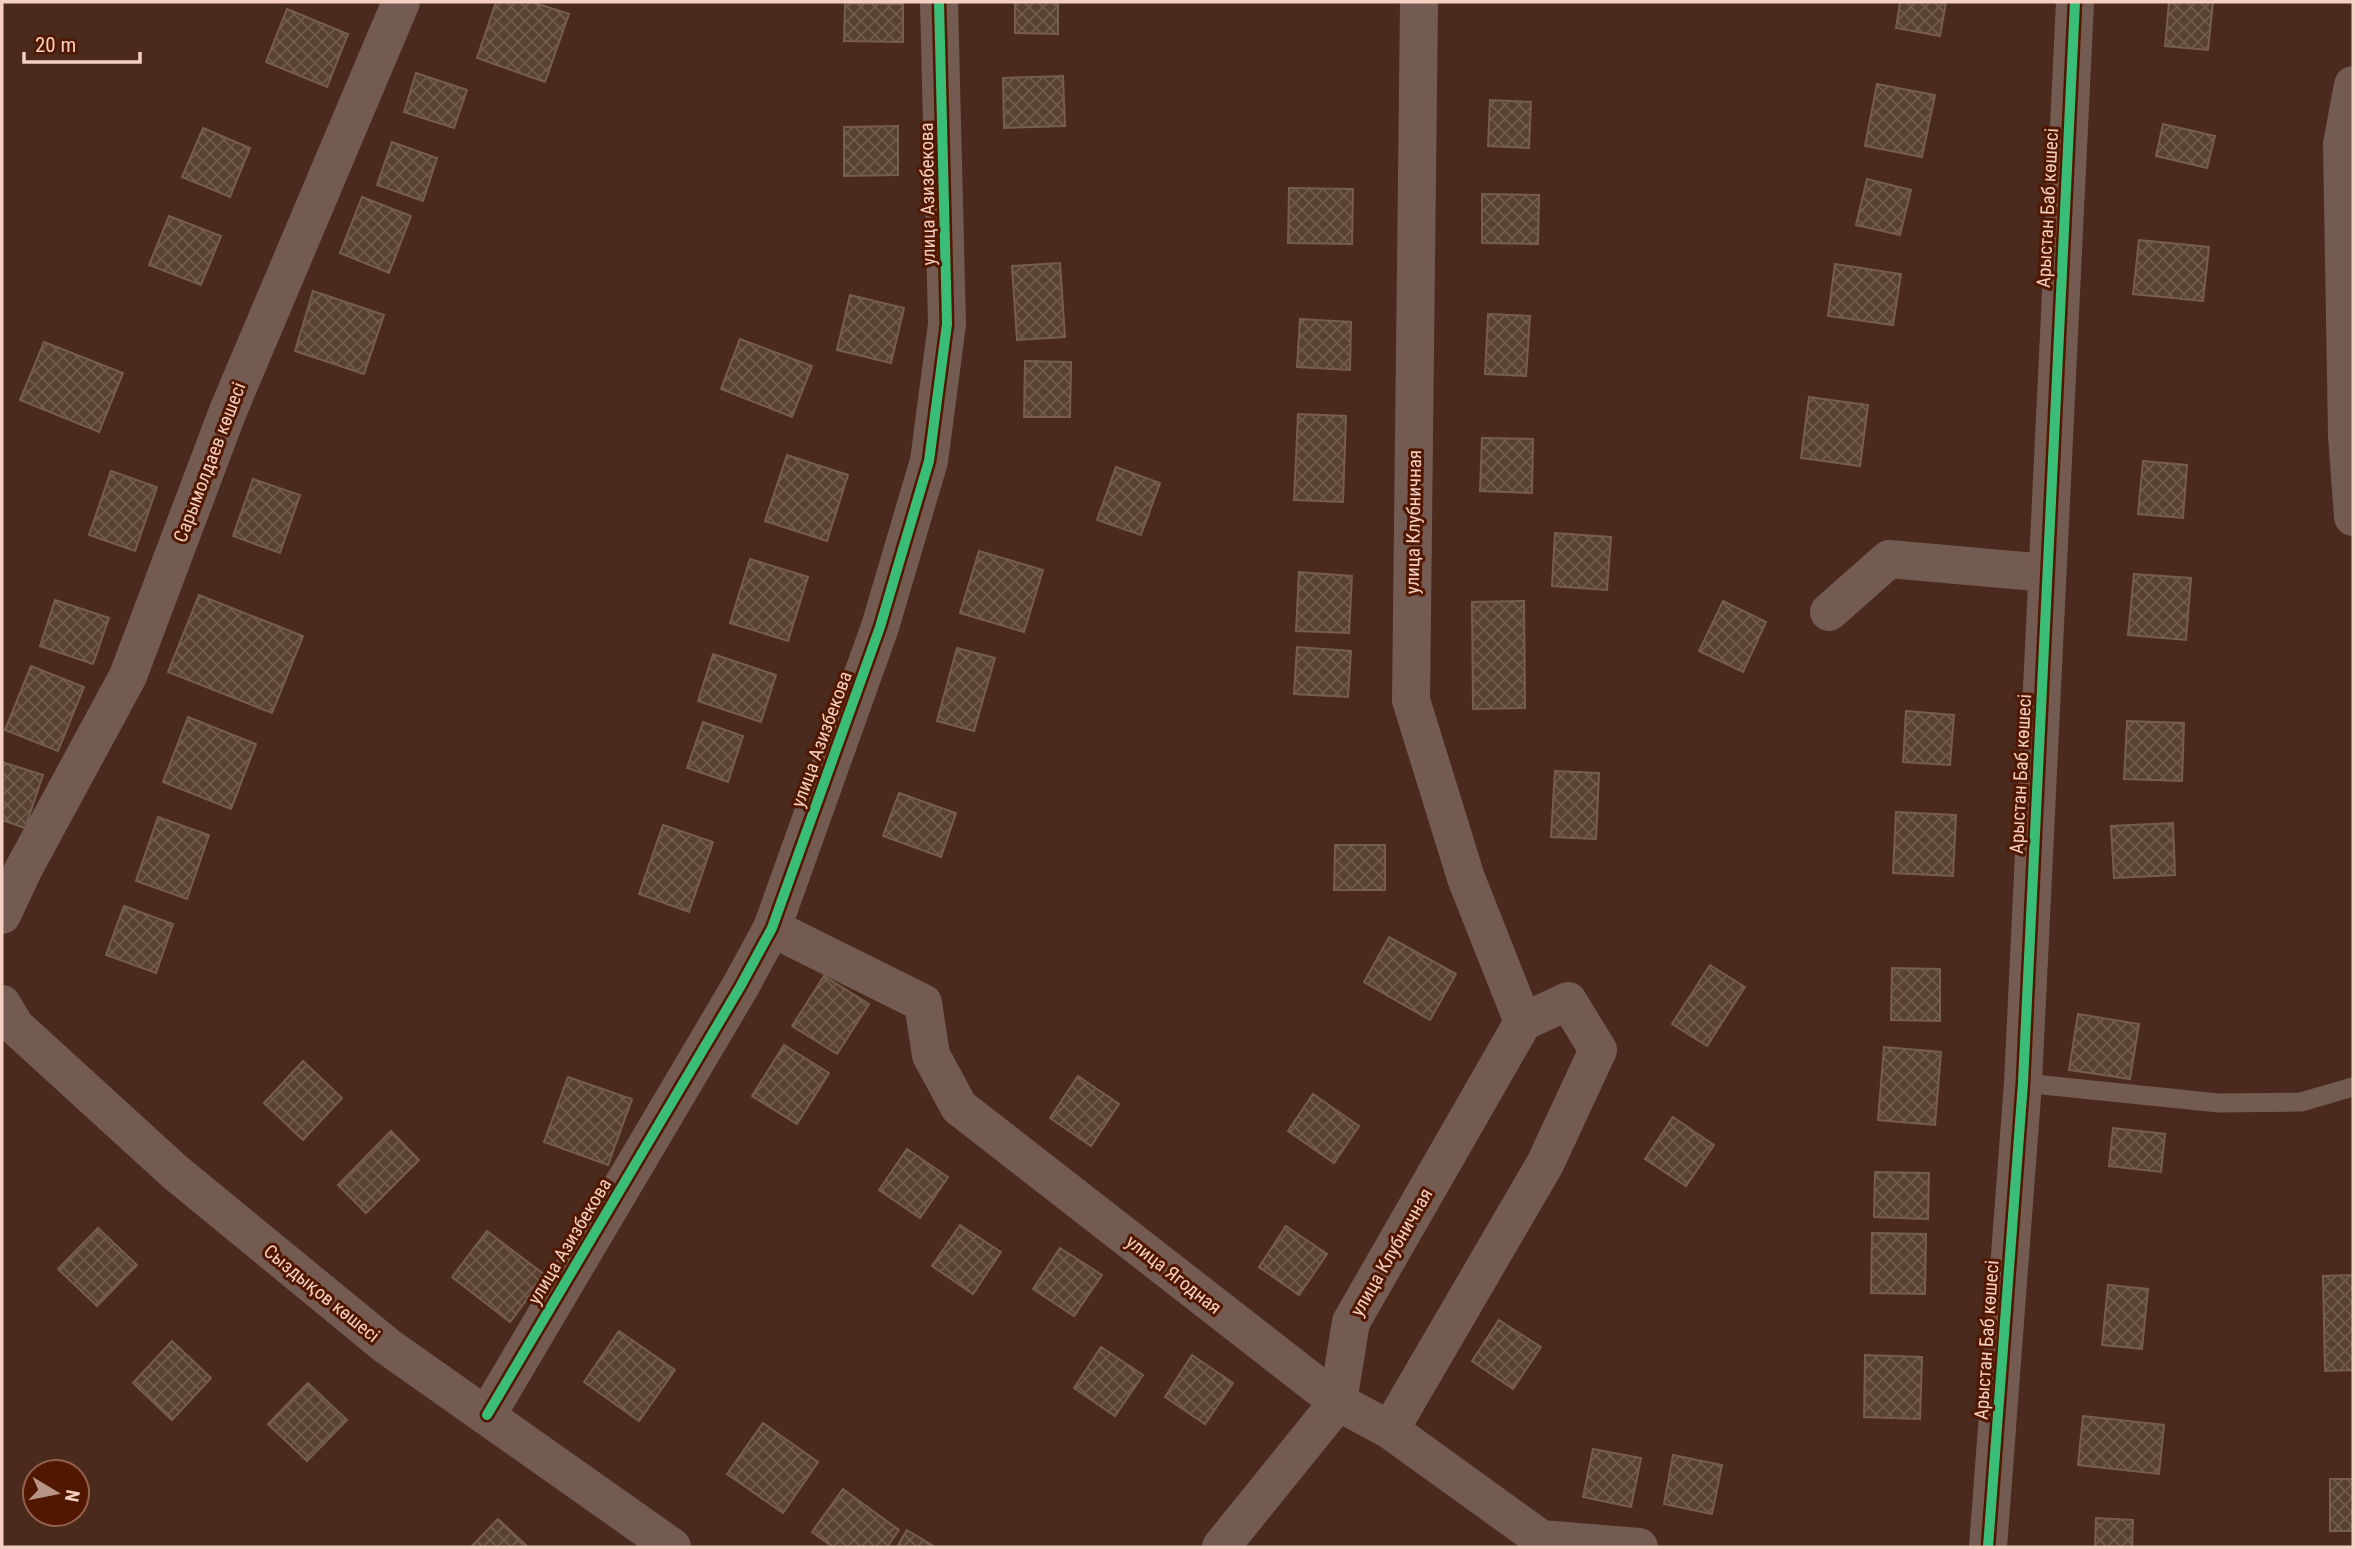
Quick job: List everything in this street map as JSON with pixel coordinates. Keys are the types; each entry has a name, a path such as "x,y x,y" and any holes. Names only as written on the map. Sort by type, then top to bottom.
{"street":[{"name":"Сарымолдаев көшесі","path":"2,915 23,870 128,676 228,411 401,2"},
{"name":"улица Азизбекова","path":"486,1415 740,987 772,928 880,627 929,461 947,324 939,2"},
{"name":"улица Клубничная","path":"1221,1547 1338,1402 1351,1322 1522,1023 1466,878 1411,700 1419,2"},
{"name":"Арыстан Баб көшесі","path":"1988,1547 2023,1083 2075,2"},
{"path":"2353,85 2342,144 2347,435 2353,517"},
{"path":"1829,612 1889,559 2047,573"},
{"name":"улица Ягодная","path":"772,928 923,1003 931,1055 959,1107 1338,1402 1390,1430 1541,1539 1639,1547"},
{"path":"1390,1430 1545,1164 1598,1050 1569,1002 1522,1023"},
{"name":"Сыздықов көшесі","path":"2,1004 15,1026 175,1172 387,1346 672,1547"}],"lane":[{"path":"2023,1083 2219,1103 2301,1102 2353,1087"}],"building":[{"path":"496,2 532,2 569,14 545,82 477,58"},
{"path":"1015,2 1058,2 1058,34 1015,33"},
{"path":"1900,2 1946,2 1940,36 1896,28"},
{"path":"2169,2 2213,2 2208,50 2165,46"},
{"path":"845,3 903,4 903,42 844,41"},
{"path":"287,9 348,34 327,87 266,62"},
{"path":"416,73 467,90 454,128 404,112"},
{"path":"1063,76 1065,126 1004,128 1003,78"},
{"path":"1877,84 1935,95 1922,157 1865,146"},
{"path":"1490,100 1531,102 1529,148 1488,146"},
{"path":"2163,124 2215,136 2207,168 2156,156"},
{"path":"898,126 898,175 844,176 844,127"},
{"path":"203,128 250,148 230,197 182,177"},
{"path":"392,142 437,158 423,201 377,185"},
{"path":"1867,179 1911,190 1900,235 1856,225"},
{"path":"1289,188 1353,189 1352,244 1288,243"},
{"path":"1482,194 1539,195 1538,244 1482,243"},
{"path":"362,197 411,216 389,273 340,253"},
{"path":"169,216 221,236 201,285 149,265"},
{"path":"2139,240 2209,247 2203,301 2133,294"},
{"path":"1060,263 1065,337 1017,340 1012,266"},
{"path":"1835,264 1901,274 1893,325 1828,316"},
{"path":"313,291 384,315 364,374 295,351"},
{"path":"850,295 904,308 891,363 837,350"},
{"path":"1488,314 1530,316 1526,376 1485,374"},
{"path":"1300,319 1351,322 1350,370 1297,367"},
{"path":"740,339 812,366 792,417 721,389"},
{"path":"44,342 123,373 99,432 20,400"},
{"path":"1025,361 1071,362 1070,417 1024,417"},
{"path":"1809,397 1868,405 1860,466 1801,458"},
{"path":"1298,414 1346,416 1343,502 1294,500"},
{"path":"1482,438 1533,439 1532,493 1480,491"},
{"path":"787,455 848,475 827,541 765,521"},
{"path":"2143,461 2187,465 2183,518 2138,514"},
{"path":"1116,467 1160,483 1141,535 1097,520"},
{"path":"111,471 157,487 135,551 89,535"},
{"path":"253,479 300,495 280,553 233,536"},
{"path":"1555,533 1611,537 1607,590 1552,586"},
{"path":"979,551 1043,570 1024,632 960,613"},
{"path":"750,559 808,577 788,641 730,623"},
{"path":"1299,572 1352,576 1349,633 1296,631"},
{"path":"2134,574 2191,578 2186,640 2128,635"},
{"path":"199,595 303,636 272,713 168,672"},
{"path":"55,600 109,618 93,664 40,646"},
{"path":"1524,601 1525,708 1473,709 1472,602"},
{"path":"1723,601 1766,622 1743,672 1699,651"},
{"path":"1297,647 1351,651 1348,697 1294,694"},
{"path":"957,648 995,658 974,731 937,721"},
{"path":"713,654 776,675 761,722 698,701"},
{"path":"31,666 84,687 58,751 5,730"},
{"path":"1906,711 1954,715 1950,765 1903,762"},
{"path":"188,717 256,744 231,809 163,782"},
{"path":"2127,721 2184,723 2182,781 2124,779"},
{"path":"703,722 743,736 728,782 687,768"},
{"path":"2,762 43,775 25,828 2,820"},
{"path":"1555,771 1599,773 1596,839 1551,837"},
{"path":"899,793 956,813 941,857 883,836"},
{"path":"1896,812 1956,815 1953,876 1893,873"},
{"path":"158,817 209,835 187,899 136,881"},
{"path":"2173,823 2175,875 2114,878 2111,826"},
{"path":"663,825 713,842 689,912 639,894"},
{"path":"1335,845 1385,845 1385,890 1334,890"},
{"path":"124,906 173,924 156,973 106,955"},
{"path":"1389,937 1456,974 1430,1020 1364,982"},
{"path":"1710,965 1745,987 1707,1046 1672,1024"},
{"path":"1892,968 1940,969 1940,1021 1891,1020"},
{"path":"824,976 869,1004 837,1054 792,1026"},
{"path":"2078,1014 2139,1024 2130,1079 2069,1070"},
{"path":"784,1045 829,1073 797,1124 752,1096"},
{"path":"1884,1047 1941,1052 1935,1125 1878,1120"},
{"path":"303,1061 342,1098 303,1140 264,1103"},
{"path":"1078,1076 1119,1104 1091,1146 1050,1118"},
{"path":"568,1077 632,1099 608,1165 544,1142"},
{"path":"1313,1094 1359,1126 1334,1163 1288,1131"},
{"path":"1673,1117 1714,1145 1686,1186 1645,1159"},
{"path":"2113,1128 2165,1134 2161,1172 2109,1166"},
{"path":"391,1131 419,1160 366,1213 338,1185"},
{"path":"907,1149 948,1177 920,1218 879,1190"},
{"path":"1875,1172 1929,1173 1928,1219 1874,1217"},
{"path":"960,1225 1001,1252 973,1294 932,1266"},
{"path":"1286,1226 1327,1254 1299,1295 1259,1267"},
{"path":"98,1228 137,1265 97,1306 58,1269"},
{"path":"487,1231 545,1275 510,1322 452,1277"},
{"path":"1872,1233 1926,1234 1925,1294 1871,1293"},
{"path":"1060,1248 1102,1275 1074,1316 1033,1289"},
{"path":"2353,1275 2353,1370 2325,1371 2323,1276"},
{"path":"2108,1285 2148,1289 2142,1349 2102,1345"},
{"path":"1499,1320 1541,1347 1513,1389 1472,1361"},
{"path":"619,1331 675,1370 639,1421 584,1382"},
{"path":"172,1341 211,1378 172,1420 133,1383"},
{"path":"1101,1347 1143,1375 1115,1416 1074,1388"},
{"path":"1192,1355 1233,1383 1205,1424 1165,1397"},
{"path":"1865,1355 1922,1357 1920,1419 1864,1417"},
{"path":"308,1383 347,1420 307,1461 268,1424"},
{"path":"2083,1416 2164,1425 2159,1474 2078,1465"},
{"path":"763,1423 818,1462 783,1513 727,1474"},
{"path":"1593,1449 1641,1458 1631,1507 1583,1497"},
{"path":"1673,1455 1722,1465 1712,1514 1664,1504"},
{"path":"2330,1479 2353,1479 2353,1531 2330,1531"},
{"path":"843,1489 899,1530 887,1547 833,1547 812,1532"},
{"path":"2096,1518 2133,1520 2132,1547 2095,1547"},
{"path":"498,1519 528,1547 471,1547"},
{"path":"907,1530 935,1547 897,1547"}],"cycle path":[{"path":"487,1415 740,987 772,928 880,627 929,461 947,324 939,2"},
{"path":"1988,1547 2023,1083 2075,2"}]}
